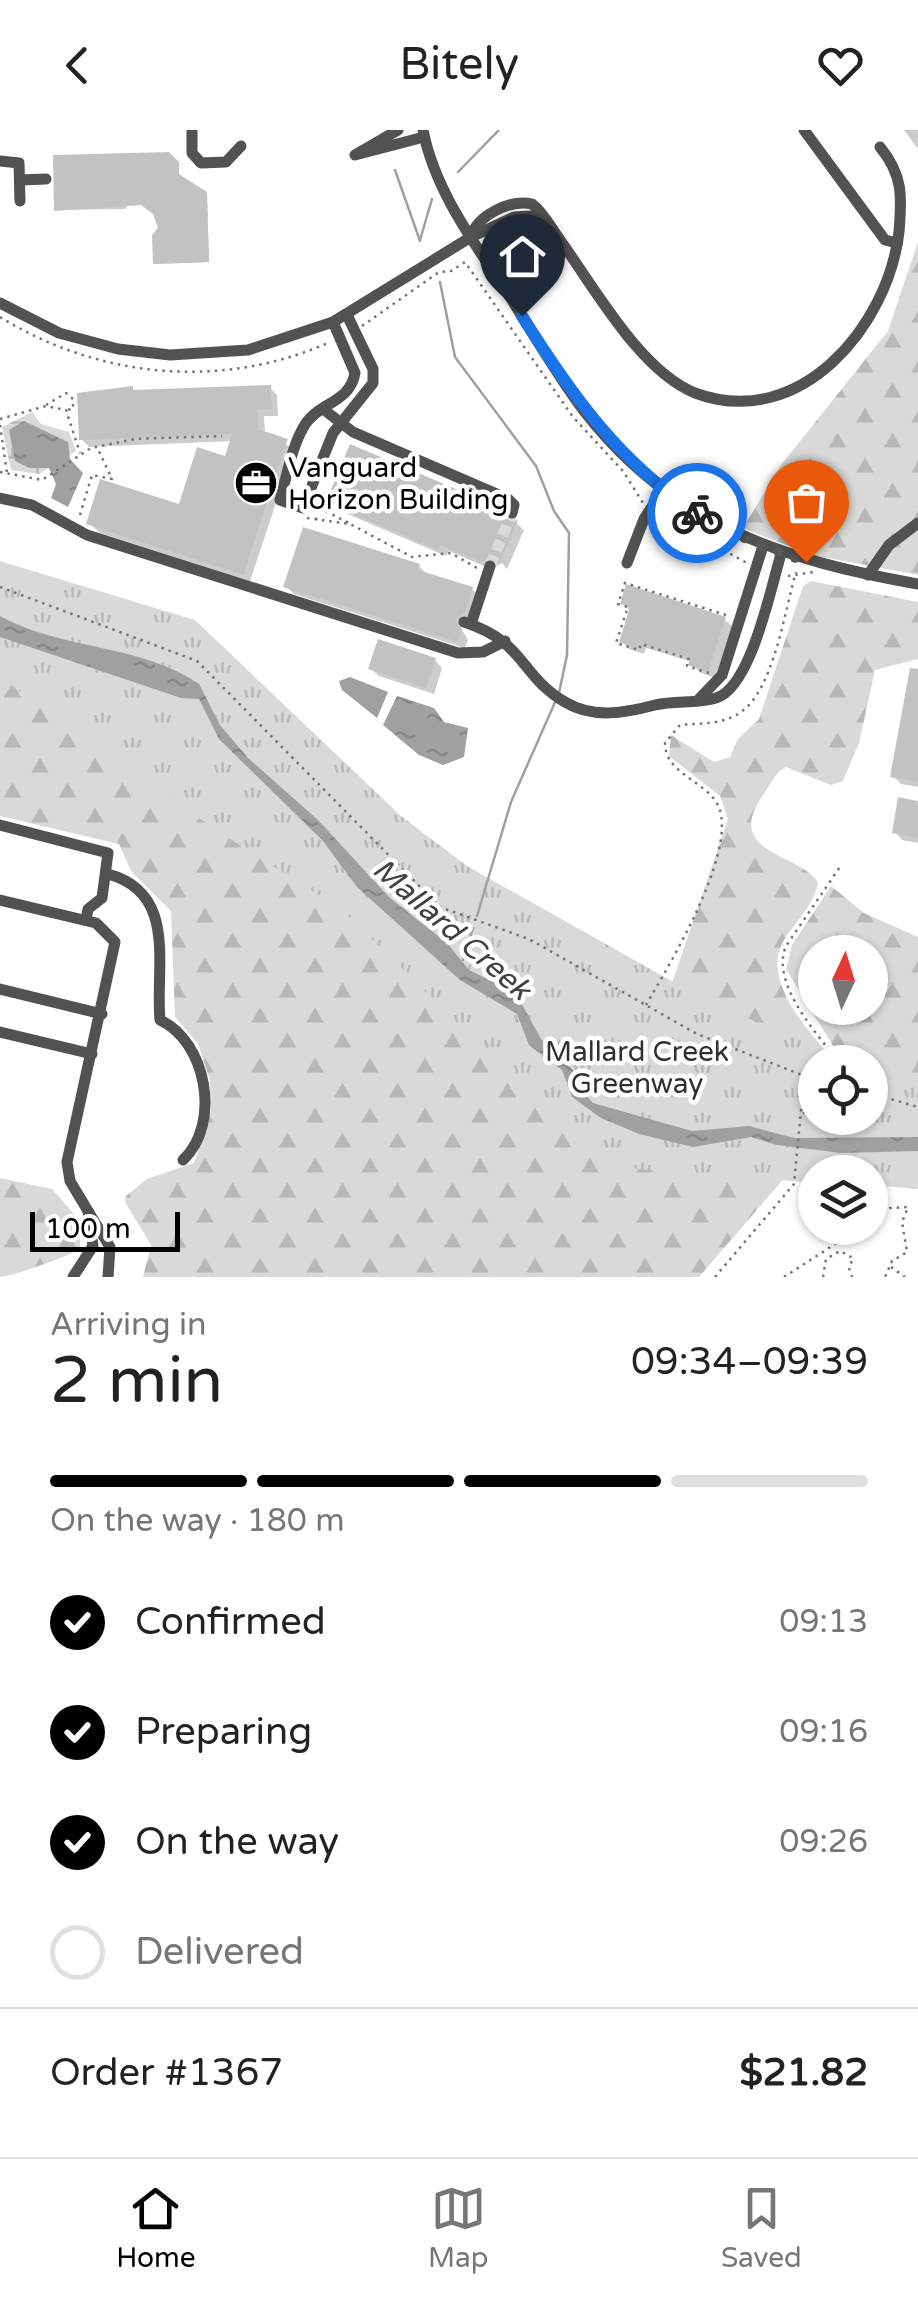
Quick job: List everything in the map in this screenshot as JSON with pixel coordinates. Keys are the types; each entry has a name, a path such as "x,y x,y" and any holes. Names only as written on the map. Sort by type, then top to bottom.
{"street":[{"path":"192,130 192,153 202,163 226,162 241,146"},
{"path":"398,130 355,155 423,134 440,182 471,237 583,409 624,456 664,490 719,526 781,554 830,568 918,584"},
{"path":"804,130 886,240 897,243"},
{"path":"0,303 88,342 170,355 248,350 346,315 471,237 478,224 515,202 534,205 654,367 690,390 736,401 783,392 841,356 881,302 897,243 900,178 880,147"},
{"path":"0,161 18,162 20,200"},
{"path":"20,180 46,179"},
{"path":"333,322 354,364 351,389 304,425 280,500 303,508 324,450 372,384 373,369 346,315"},
{"path":"351,389 362,398"},
{"path":"323,408 340,424 508,499 514,505 512,513"},
{"path":"627,564 651,509 664,490"},
{"path":"0,498 32,505 88,534 458,652 483,652 506,640"},
{"path":"868,575 889,545 918,522"},
{"path":"700,699 718,682 763,546"},
{"path":"486,568 468,623 506,640 544,686 571,706 619,713 716,698 738,682 781,554"},
{"path":"745,603 765,608"},
{"path":"0,825 110,855 102,898 88,909 86,920"},
{"path":"108,874 134,886 154,910 160,930 160,1020 182,1034 200,1070 202,1118 192,1151 183,1160"},
{"path":"0,900 86,920 106,929 116,942 67,1162 70,1181 110,1247 108,1277"},
{"path":"0,989 102,1014"},
{"path":"0,1032 92,1054"},
{"path":"73,1277 93,1246 88,1211"}],"path":[{"path":"8,474 0,422 46,406 66,393 73,399 73,409 46,406"},
{"path":"66,410 81,455"},
{"path":"0,472 42,480 97,447 135,439 222,436"},
{"path":"80,515 92,475 112,479 97,447"},
{"path":"315,520 323,498"},
{"path":"319,508 412,557 451,553 486,568"},
{"path":"651,509 703,542 757,566"},
{"path":"302,516 350,524"},
{"path":"776,572 794,578 830,568"},
{"path":"645,1006 702,899 721,838 722,817 710,794 671,764 666,742 680,726 712,723 740,712 760,691 796,572"},
{"path":"710,673 687,666 689,659 641,644 639,650 616,643 628,607 618,604 625,583 729,616"},
{"path":"0,587 191,657 242,703 435,904 466,919 529,939 707,1039 798,1074"},
{"path":"828,1045 788,986 782,961 786,946 842,864"},
{"path":"888,1098 918,1107"},
{"path":"716,1277 792,1189 800,1135"},
{"path":"885,1277 907,1252 902,1222 908,1207 888,1210"},
{"path":"784,1277 834,1245"},
{"path":"823,1277 826,1259 840,1251 853,1258 849,1268 852,1277"},
{"path":"890,1267 905,1277"},
{"path":"721,1271 728,1277"}],"green space":[{"path":"918,242 918,575 812,555 743,528 781,465 888,331"},
{"path":"32,412 41,424 69,432 76,451 39,474 11,470 2,427"},
{"name":"Mallard Creek Greenway","path":"0,561 195,620 401,816 467,866 709,1002 811,1045 798,1045 798,1135 888,1135 888,1075 918,1085 918,1189 888,1186 888,1155 798,1155 798,1182 636,1169 576,1139 342,910 213,828 0,677"},
{"path":"811,581 918,602 918,659 875,670 859,743 843,781 831,785 786,767 772,781 752,816 752,830 758,841 818,882 808,907 782,944 778,959 779,975 798,1016 798,1025 804,1025 820,1045 798,1045 798,1053 670,989 728,819 720,796 669,756 671,735 714,762 730,757 738,739 759,719 803,586"},
{"path":"0,670 787,1175 699,1277 143,1277 151,1245 125,1202 126,1196 147,1179 194,1163 211,1112 210,1080 198,1044 175,1017 171,911 131,871 119,844 0,816"},
{"path":"831,886 864,913 918,937 918,1099 888,1091 888,1045 833,1045 820,1025 888,1025 888,935 799,935"},
{"path":"798,936 798,989 786,969 792,945"},
{"path":"0,1178 52,1189 80,1221 80,1249 0,1277"}],"water":[{"path":"24,421 68,442 70,459 83,473 68,507 51,498 56,484 49,468 29,468 15,461 9,430"},
{"path":"0,616 49,635 152,661 199,684 220,725 248,758 318,820 390,898 447,943 469,970 504,987 523,1006 541,1039 579,1076 581,1090 593,1103 692,1131 749,1126 794,1138 918,1137 918,1151 841,1153 777,1145 751,1137 693,1147 639,1134 601,1118 572,1097 562,1070 529,1045 517,1014 460,980 357,887 323,841 219,739 199,699 181,698 0,637"},
{"path":"350,677 388,692 377,718 342,690 339,681"},
{"path":"397,696 434,708 444,722 468,728 464,757 443,765 419,755 383,725"}],"building":[{"path":"169,152 179,162 179,174 207,192 209,262 153,264 152,235 158,228 153,214 141,205 54,211 53,155"},
{"path":"271,385 272,409 257,410 258,429 288,439 243,575 86,524 100,479 179,504 197,447 225,456 232,434 79,440 77,393 133,386 133,390"},
{"path":"350,444 503,509 509,522 518,520 499,564 492,557 481,562 441,545 438,550 326,502"},
{"path":"303,527 420,564 418,570 473,587 465,613 455,619 461,631 458,642 283,587"},
{"path":"626,584 726,617 708,672 688,665 691,658 638,642 636,648 619,642 630,607 620,604"},
{"path":"378,639 436,658 426,688 368,669"},
{"path":"910,668 918,669 918,782 890,777"},
{"path":"898,797 918,801 918,838 892,833"}],"waterway":[{"path":"458,172 499,130"},
{"path":"395,170 420,241"},
{"path":"420,240 432,199"},
{"path":"440,282 455,357 536,466 554,511 569,533 567,655 559,693"},
{"name":"Mallard Creek","path":"477,916 511,802 556,700"},
{"name":"Mallard Creek","path":"463,960 473,928"}],"tunnel":[{"path":"490,566 512,513"}],"way so far":[{"path":"697,513 750,541 806,562"}],"place":[{"name":"Vanguard Horizon Building","path":"256,483"}],"route":[{"path":"522,316 573,396 608,439 642,473 697,513"}]}
